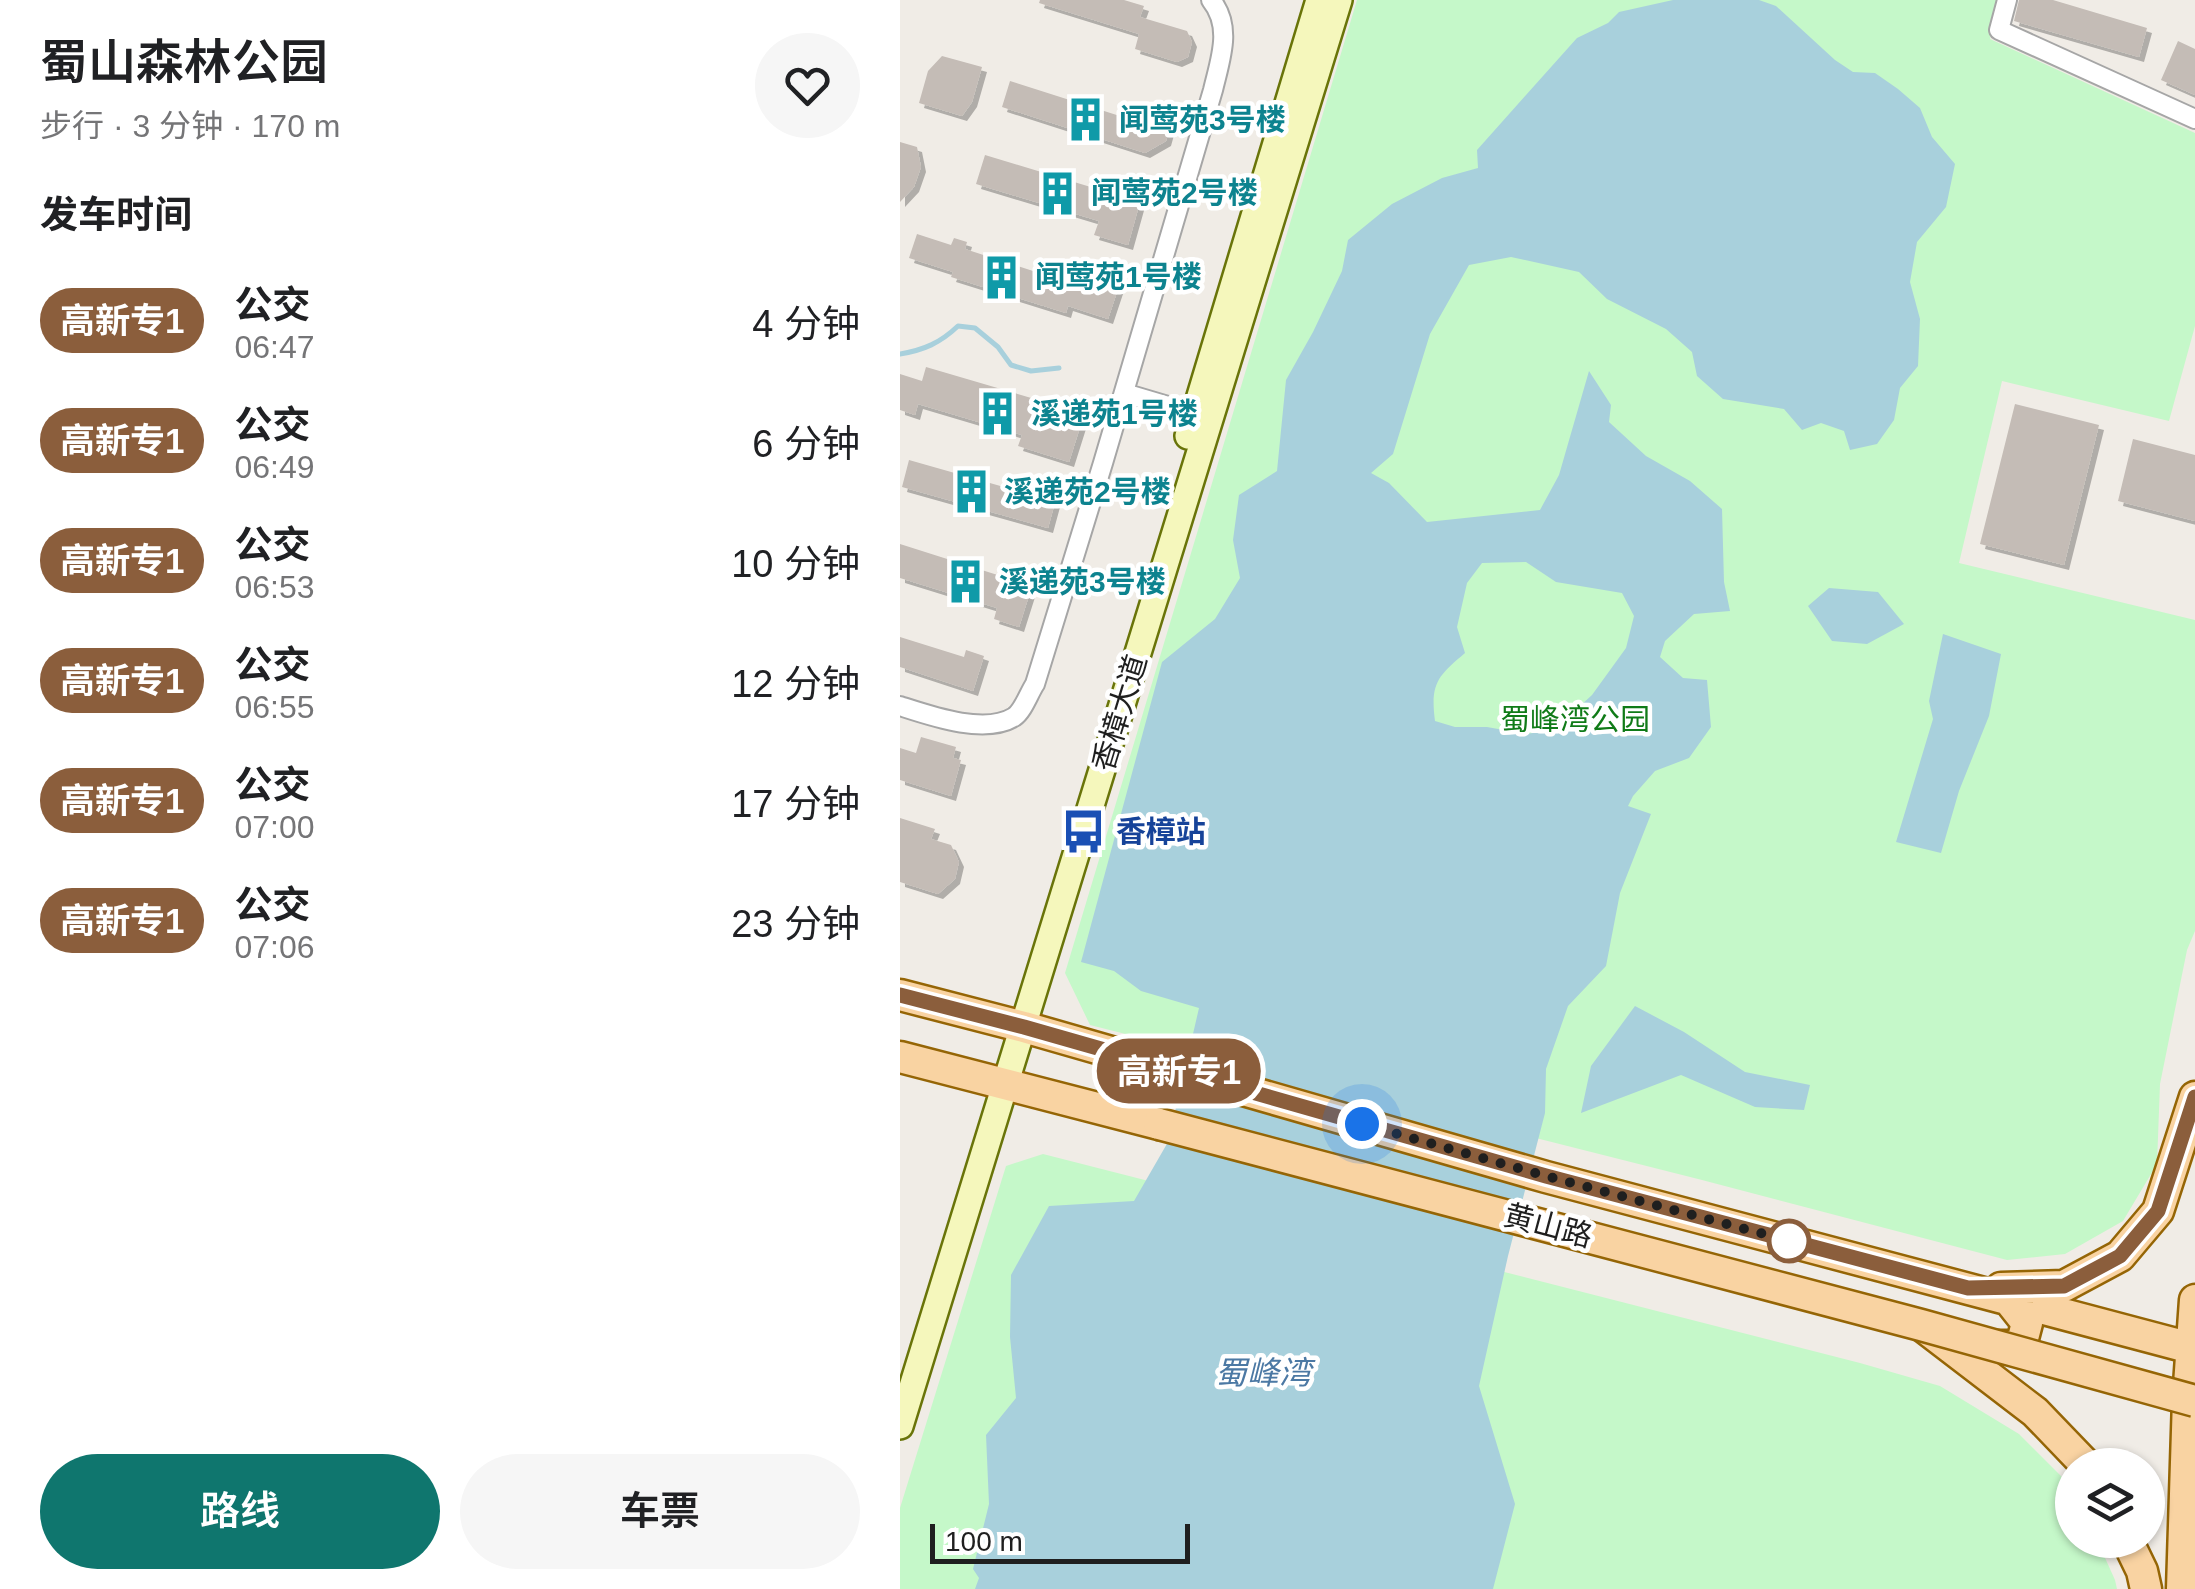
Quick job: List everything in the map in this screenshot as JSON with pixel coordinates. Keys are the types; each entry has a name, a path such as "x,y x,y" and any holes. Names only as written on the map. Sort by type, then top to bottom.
{"main road":[{"path":"900,995 1546,1176 2194,1349"},
{"name":"黄山路","path":"900,1056 1922,1325 2192,1400"},
{"path":"1968,1288 2064,1286 2120,1256 2158,1211 2195,1097"},
{"path":"1995,1346 2021,1346 2027,1323 2008,1299"},
{"path":"2182,1589 2195,1300"},
{"path":"1922,1325 2035,1412 2070,1448"},
{"path":"2136,1558 2146,1589"}],"street":[{"path":"900,706 989,726 1017,716 1035,684 1213,90 1226,33 1212,0"},
{"name":"香樟大道","path":"900,1384 1017,1026 1202,417 1319,0"},
{"name":"香樟大道","path":"1202,417 1339,0"},
{"path":"2007,0 1999,30 2195,119"},
{"path":"1124,393 1202,417"},
{"name":"香樟大道","path":"900,1426 998,1083"}],"green space":[{"name":"蜀峰湾公园","path":"1357,0 1998,0 1990,39 2195,133 2195,326 2169,421 2002,381 1959,563 2195,620 2195,931 2187,950 2160,1084 2157,1164 2123,1221 2065,1254 2007,1260 1090,1025 1065,973"},
{"path":"1043,1154 1940,1386 2019,1434 2055,1470 2055,1558 2105,1558 2117,1589 900,1589 900,1508 1006,1166"}],"water":[{"name":"蜀峰湾","path":"1673,0 1759,0 1776,6 1835,60 1853,72 1875,73 1920,108 1932,137 1955,164 1946,207 1917,242 1910,282 1920,319 1918,366 1900,388 1894,420 1877,444 1850,450 1844,431 1821,423 1802,430 1784,409 1723,399 1697,376 1692,352 1666,329 1607,299 1579,272 1511,257 1469,265 1430,334 1393,454 1371,473 1389,483 1427,522 1540,510 1559,475 1589,371 1611,405 1609,422 1646,456 1690,481 1722,509 1724,582 1730,611 1694,614 1665,641 1660,657 1683,678 1707,680 1711,727 1689,758 1655,771 1628,806 1651,814 1620,893 1606,966 1568,1006 1546,1069 1545,1113 1479,1386 1515,1504 1493,1589 975,1589 979,1578 973,1569 989,1504 986,1435 1016,1398 1010,1337 1011,1275 1049,1206 1134,1201 1168,1142 1199,1008 1141,991 1114,971 1081,962 1162,662 1215,619 1240,578 1233,540 1239,495 1277,471 1286,380 1342,271 1348,240 1392,204 1442,178 1478,168 1477,150 1577,38 1608,23 1619,12","holes":["1526,562 1556,582 1622,593 1634,616 1626,648 1592,695 1554,730 1526,734 1487,727 1455,727 1435,721 1438,681 1465,653 1457,627 1467,583 1482,563"]},
{"path":"1829,588 1878,592 1904,624 1867,644 1832,641 1808,606"},
{"path":"1943,634 2001,654 1989,716 1959,791 1941,853 1896,842 1933,719 1929,701"},
{"path":"1635,1006 1745,1072 1810,1085 1804,1110 1755,1107 1681,1075 1581,1113 1591,1066"}],"building":[{"path":"1124,0 1144,6 1140,17 1187,31 1192,42 1188,57 1177,62 1135,49 1139,34 1039,3"},
{"path":"2019,0 2053,0 2147,28 2139,57 2014,21"},
{"path":"2178,41 2195,49 2195,95 2161,80"},
{"path":"942,56 982,67 972,102 962,116 919,103 928,71"},
{"name":"闻莺苑3号楼","path":"1010,81 1148,125 1151,116 1171,123 1166,141 1145,153 1002,107"},
{"path":"900,142 917,147 921,167 914,187 900,202"},
{"name":"闻莺苑2号楼","path":"985,155 1140,202 1128,245 1094,235 1099,221 976,184"},
{"name":"闻莺苑1号楼","path":"917,234 951,245 954,238 967,242 965,249 1076,285 1078,278 1102,285 1105,275 1121,280 1108,319 1068,306 1066,313 951,277 953,272 909,258"},
{"name":"溪递苑1号楼","path":"926,367 1038,400 1043,413 1081,424 1069,462 1018,446 1022,435 918,404 915,415 900,410 900,374 922,381"},
{"path":"2015,404 2099,425 2064,565 1980,544"},
{"path":"2133,439 2195,455 2195,521 2118,501"},
{"name":"溪递苑2号楼","path":"909,460 1032,495 1034,489 1057,495 1048,528 902,487"},
{"name":"溪递苑3号楼","path":"900,544 1032,586 1019,627 994,619 997,608 900,578"},
{"path":"900,637 964,657 966,650 984,656 973,691 900,667"},
{"path":"921,737 956,747 953,758 961,760 951,796 900,780 900,748 916,753"},
{"path":"900,818 935,829 931,839 951,845 959,862 955,879 938,894 900,882"}],"waterway":[{"path":"900,354 931,345 958,326 975,328 998,347 1011,365 1031,371 1059,368"}],"bus line":[{"name":"高新专1","path":"900,995 1546,1176 1968,1288 2064,1286 2120,1256 2158,1211 2195,1097"}],"place":[{"name":"闻莺苑3号楼","path":"1086,120"},
{"name":"闻莺苑2号楼","path":"1058,193"},
{"name":"闻莺苑1号楼","path":"1002,277"},
{"name":"溪递苑1号楼","path":"998,414"},
{"name":"溪递苑2号楼","path":"971,492"},
{"name":"溪递苑3号楼","path":"966,582"},
{"name":"香樟站","path":"1083,832"}],"route":[{"path":"1362,1124 1794,1242 1789,1241"}]}
